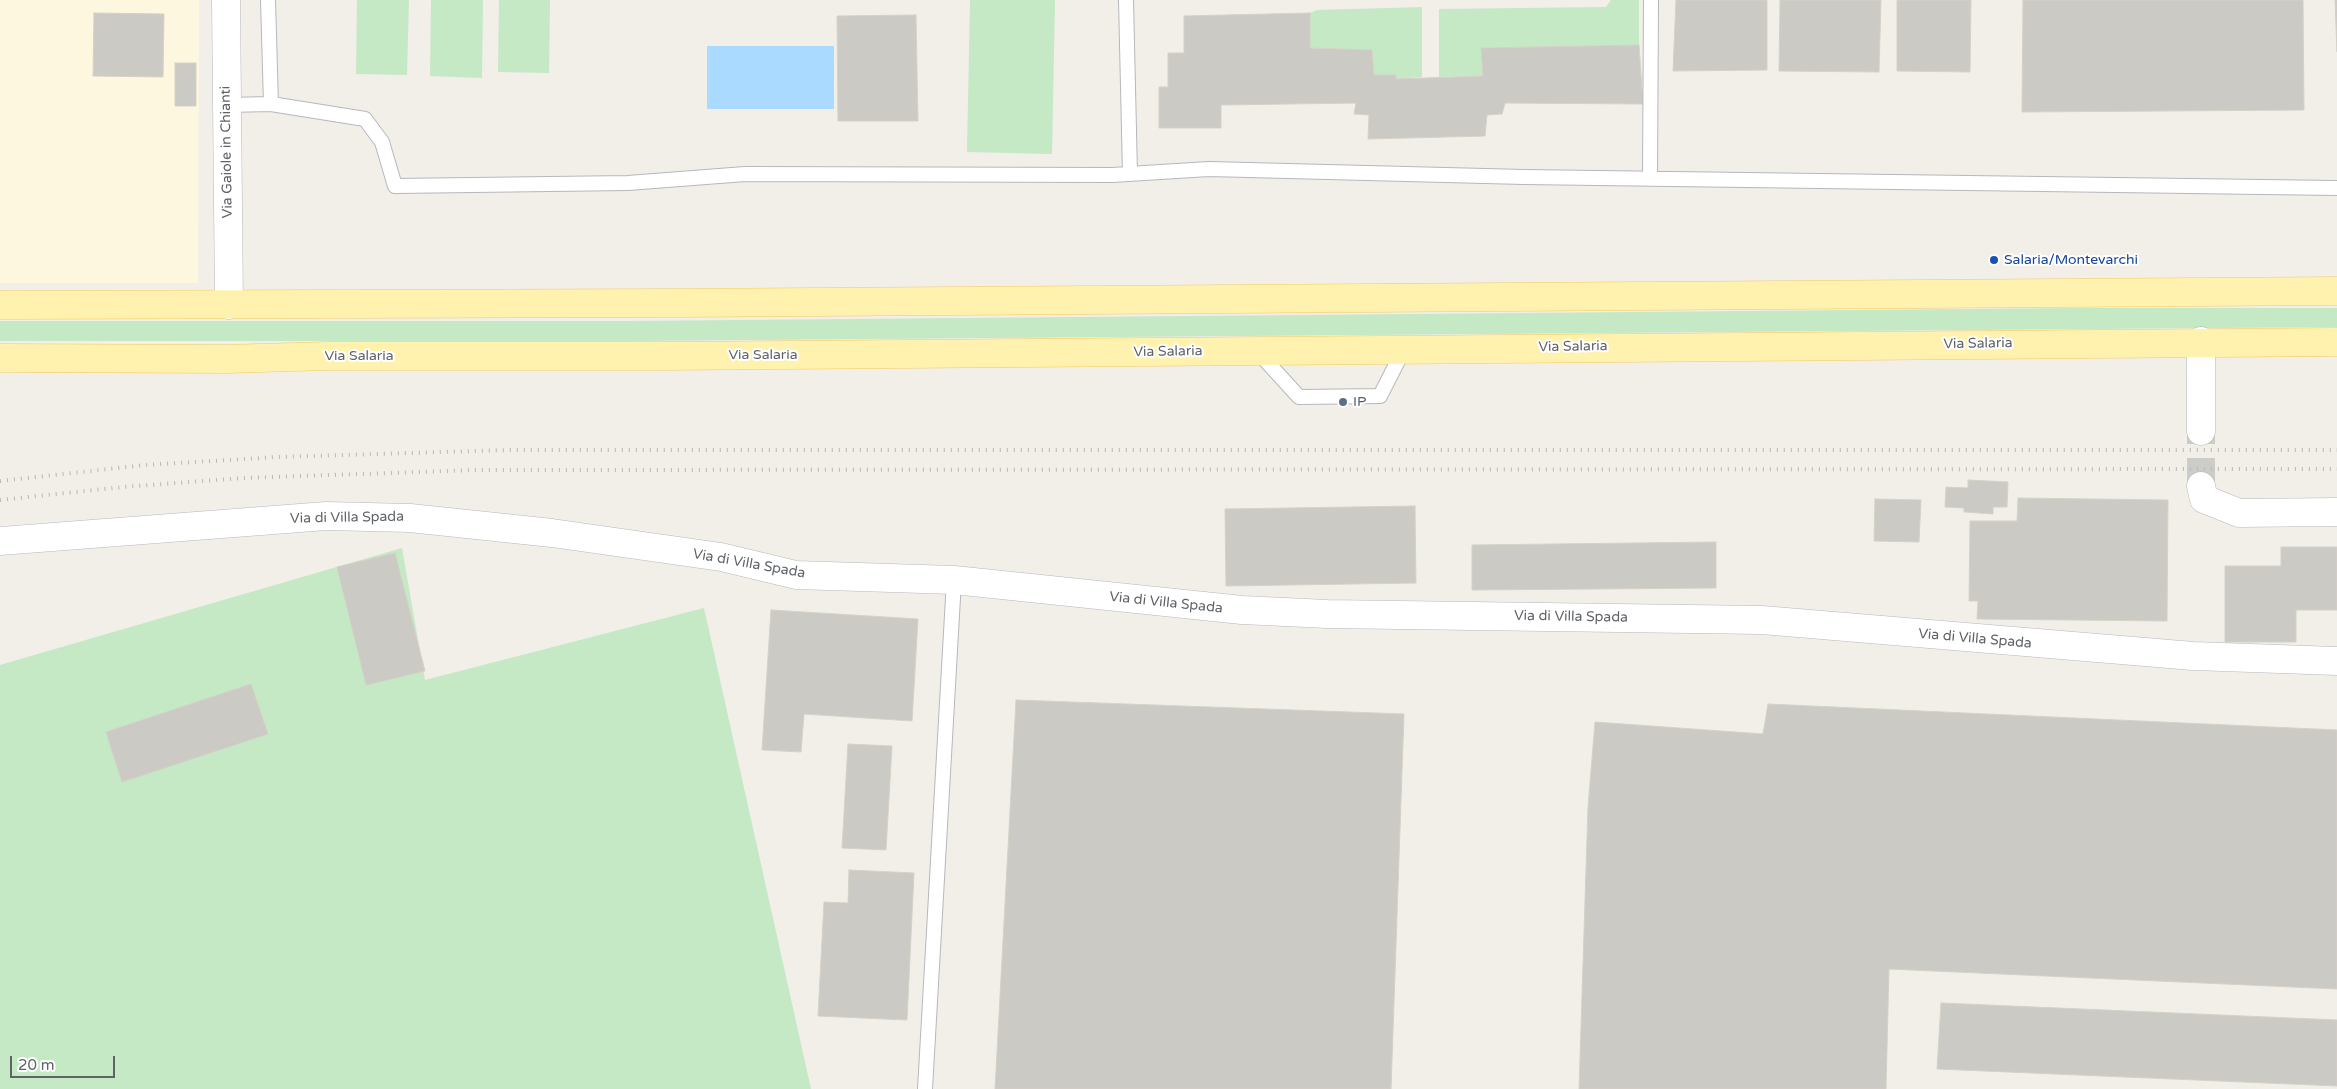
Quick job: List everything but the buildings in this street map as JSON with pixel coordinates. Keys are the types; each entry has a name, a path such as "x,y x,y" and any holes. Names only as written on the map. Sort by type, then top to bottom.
{"main road":[{"path":"0,305 2337,291"},
{"name":"Via Salaria","path":"0,358 227,359 327,356 676,356 2201,341 2337,342"}],"street":[{"name":"Via Gaiole in Chianti","path":"226,0 229,304"},
{"path":"2201,341 2201,431"},
{"path":"2201,486 2204,499 2239,513 2337,512"},
{"name":"Via di Villa Spada","path":"0,541 284,519 369,516 450,521 552,533 720,557 796,575 954,580 1242,610 1327,614 1762,620 2193,656 2337,660"}],"lane":[{"path":"268,0 271,104"},
{"path":"1126,0 1130,174"},
{"path":"1650,178 1651,0"},
{"path":"227,105 271,104 364,119 382,142 395,186 628,183 745,174 1130,174 1209,169 1650,178 2337,188"},
{"path":"1256,351 1299,397 1317,397 1380,396 1404,349"},
{"path":"925,1089 954,580"}],"shaded area":[{"path":"0,0 199,0 198,283 0,283"}],"green space":[{"path":"357,0 409,0 407,75 356,74"},
{"path":"431,0 483,0 482,78 430,76"},
{"path":"499,0 550,0 549,73 498,72"},
{"path":"970,0 1055,0 1052,154 967,152"},
{"path":"1611,0 1639,0 1639,45 1482,48 1483,76 1439,77 1439,9 1606,7"},
{"path":"1422,7 1422,77 1396,79 1395,75 1374,75 1372,50 1310,48 1310,13 1317,10"},
{"path":"2084,308 2337,308 2337,327 628,341 0,341 0,321 631,321"},
{"path":"402,548 425,680 704,608 811,1089 0,1089 0,665"}],"water":[{"path":"707,46 834,46 834,109 707,109"}],"tunnel":[{"path":"2201,431 2201,486"}],"railway":[{"path":"0,481 145,465 278,457 508,450 2337,450"},
{"path":"0,500 123,487 243,478 478,470 2337,469"}],"place":[{"name":"Salaria/Montevarchi","path":"1994,260"},
{"name":"IP","path":"1343,402"}]}
